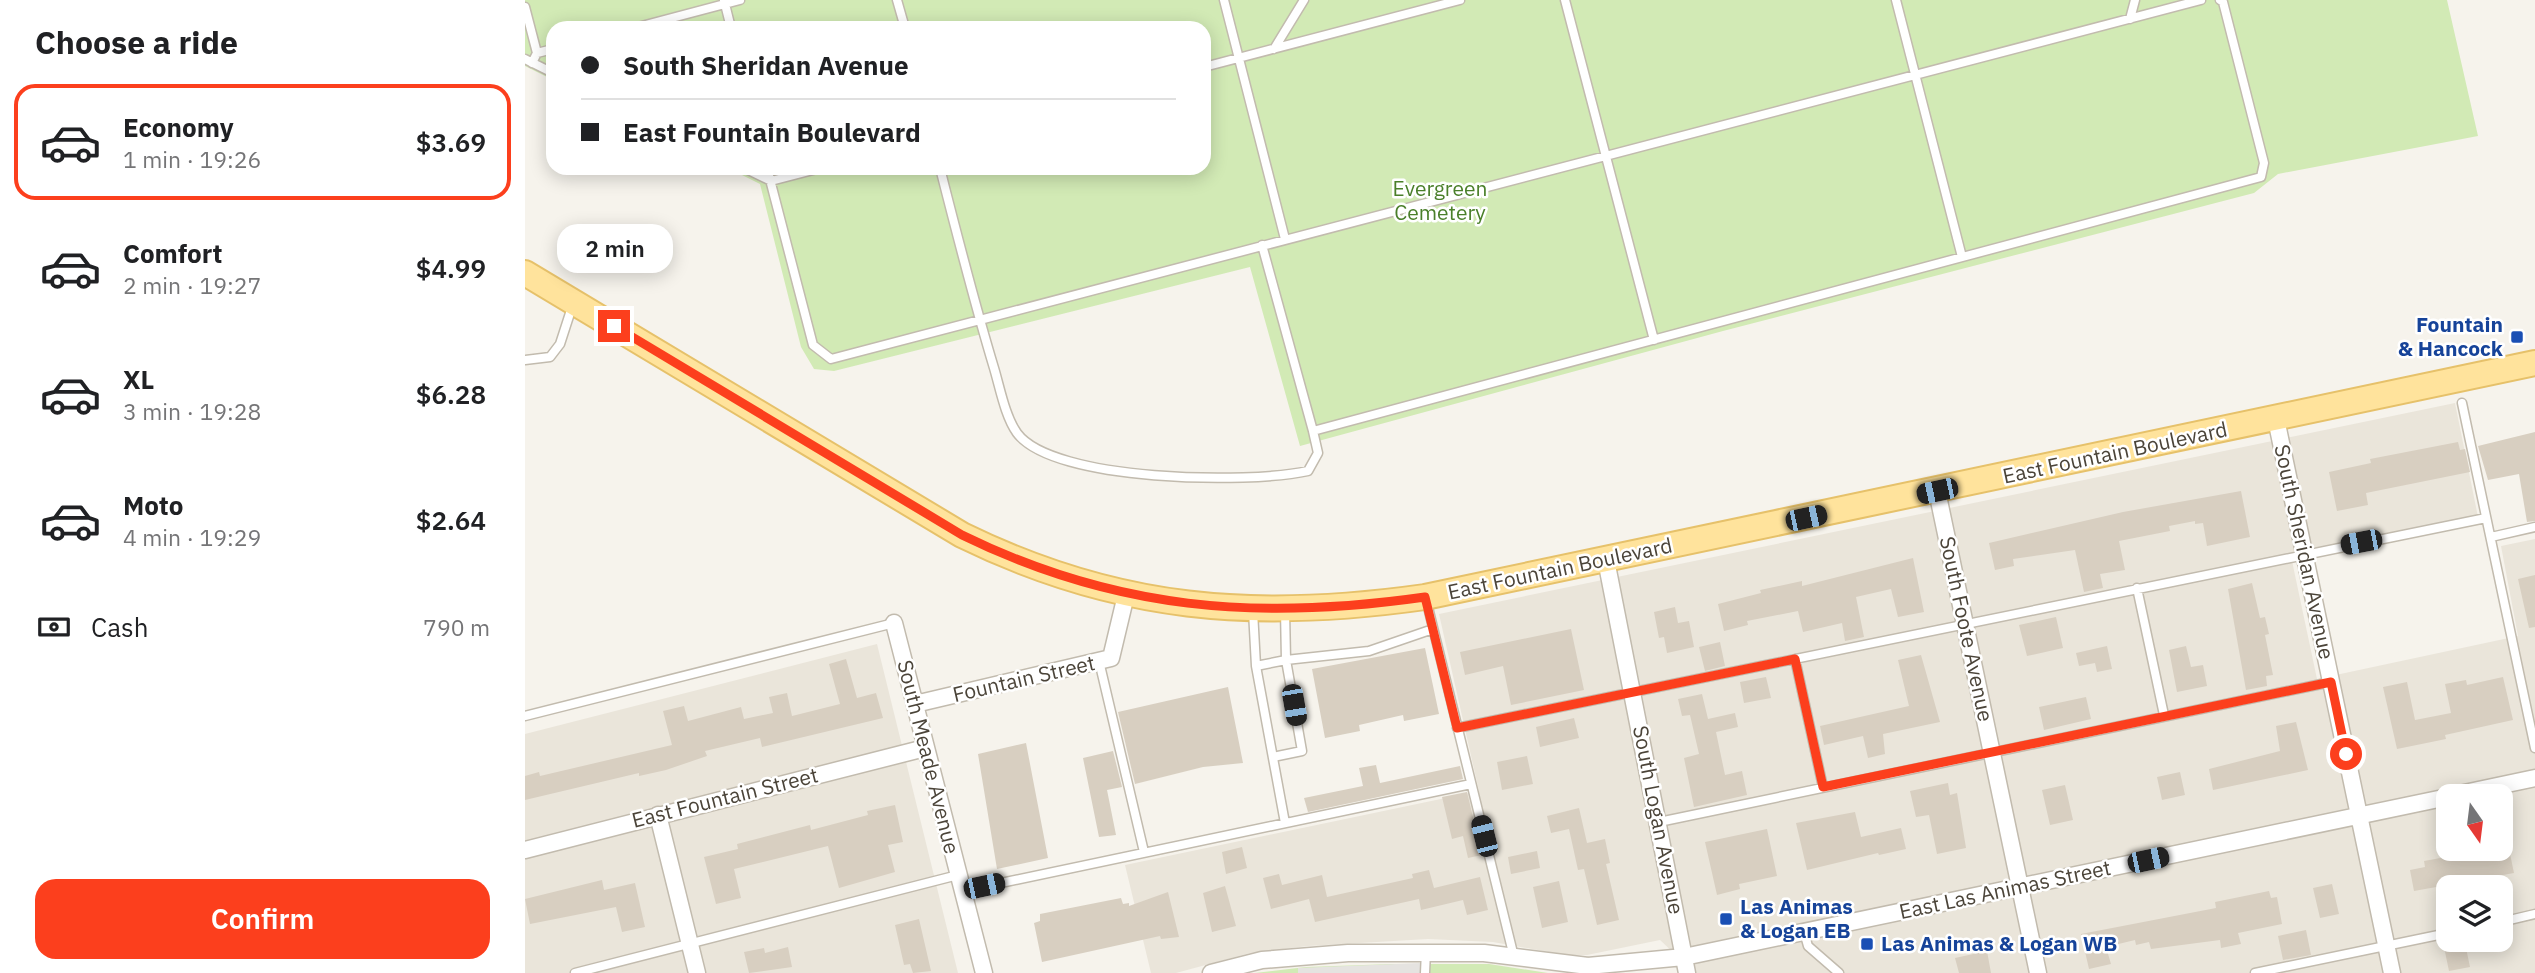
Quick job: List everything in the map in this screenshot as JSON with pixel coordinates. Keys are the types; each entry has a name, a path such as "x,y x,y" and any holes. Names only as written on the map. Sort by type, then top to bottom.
{"main road":[{"name":"East Fountain Boulevard","path":"525,272 962,535 1006,557 1072,581 1126,595 1192,605 1253,609 1285,610 1377,604 1425,597 2535,363"}],"street":[{"name":"South Sheridan Avenue","path":"2276,419 2392,973"},
{"name":"South Foote Avenue","path":"1937,491 2038,973"},
{"name":"South Logan Avenue","path":"1606,560 1686,965"},
{"name":"Fountain Street","path":"915,704 1111,659 1126,595"},
{"name":"South Meade Avenue","path":"894,622 984,973"},
{"name":"East Fountain Street","path":"525,850 925,748"},
{"name":"East Las Animas Street","path":"2506,784 2535,778"},
{"name":"East Las Animas Street","path":"1211,973 1262,960 1348,953 1426,951 1514,957 1588,967 1686,965 1804,932 2436,799"},
{"path":"658,815 697,973"}],"lane":[{"path":"658,21 740,0"},
{"path":"897,0 903,21"},
{"path":"1224,0 1285,239"},
{"path":"1273,49 1304,0"},
{"path":"1211,65 1461,0"},
{"path":"1565,0 1654,340"},
{"path":"1896,0 1962,257"},
{"path":"2130,19 2135,0"},
{"path":"769,175 813,345 831,359 2201,0"},
{"path":"1313,431 2261,177 2264,163 2220,0"},
{"path":"724,2 729,21"},
{"path":"525,7 537,53"},
{"path":"546,51 537,53 529,61 546,70"},
{"path":"759,175 771,181 794,175"},
{"path":"942,175 979,319 1016,432 1035,451 1127,474 1209,479 1280,477 1308,471 1318,453 1262,245"},
{"path":"525,360 550,357 560,344 573,302"},
{"path":"2462,403 2535,748"},
{"path":"1457,728 2137,587 2486,518"},
{"path":"2491,537 2535,527"},
{"path":"2137,587 2164,715"},
{"path":"1425,597 1514,957"},
{"path":"1253,609 1256,666 1285,822"},
{"path":"1273,757 1302,751 1286,660 1285,610"},
{"path":"525,716 894,622"},
{"path":"1256,666 1369,651 1433,629"},
{"path":"1795,659 1823,787"},
{"path":"1099,661 1144,852"},
{"path":"1658,822 2331,682"},
{"path":"963,891 1471,784"},
{"path":"575,973 958,875"},
{"path":"2513,919 2535,914"},
{"path":"1804,932 1808,946 1839,973"},
{"path":"2255,973 2436,936"},
{"path":"1426,951 1426,973"}],"shaded area":[{"path":"2455,403 2479,522 2292,561 2317,679 2518,636 2501,546 2535,539 2535,973 1695,973 1660,940 1587,955 1565,955 1493,942 1428,939 1308,946 1250,953 1176,973 1151,973 1125,865 1479,791 1439,614"},
{"path":"877,644 958,973 525,973 525,734"},
{"path":"1421,963 1426,973 1298,973 1298,968"}],"green space":[{"name":"Evergreen Cemetery","path":"525,0 2447,0 2478,136 2278,174 2254,193 1723,331 1300,446 1250,267 834,371 814,369 801,347 760,184 742,175 1211,175 1211,21 546,21 546,76 525,66"},
{"path":"1489,964 1548,973 1255,973 1306,967"}],"building":[{"path":"2535,432 2535,521 2527,522 2519,474 2488,480 2478,446"},
{"path":"2458,442 2460,450 2465,449 2470,472 2366,493 2368,505 2337,511 2329,472 2371,463 2370,459"},
{"path":"2241,491 2250,537 2207,546 2203,523 2195,524 2195,521 2169,526 2170,531 2119,541 2125,570 2100,574 2103,588 2084,592 2075,550 2013,559 2014,566 1995,570 1989,543 2123,512"},
{"path":"1913,558 1924,612 1898,617 1891,589 1856,597 1864,637 1845,641 1842,623 1803,632 1798,611 1747,621 1748,625 1724,631 1718,604 1761,593 1760,590 1802,581 1802,586"},
{"path":"2535,575 2535,627 2529,628 2518,579"},
{"path":"2252,583 2260,618 2265,617 2269,634 2265,635 2273,675 2266,676 2267,686 2246,690 2228,589"},
{"path":"1675,607 1678,623 1689,621 1694,647 1667,653 1664,637 1659,638 1654,612"},
{"path":"2056,617 2063,648 2027,656 2019,625"},
{"path":"1571,629 1584,690 1511,705 1503,666 1465,675 1460,652"},
{"path":"1720,642 1725,666 1705,671 1699,647"},
{"path":"2107,646 2112,669 2097,672 2095,663 2079,666 2076,653"},
{"path":"2186,646 2191,667 2203,665 2207,686 2177,692 2169,650"},
{"path":"1425,648 1439,714 1404,721 1403,715 1359,725 1360,731 1325,738 1312,669"},
{"path":"1921,655 1940,722 1883,734 1885,754 1868,758 1863,736 1824,745 1820,726 1909,706 1898,660"},
{"path":"846,659 857,698 876,693 883,718 762,747 760,738 705,751 707,756 666,770 639,776 639,773 525,800 525,776 539,772 540,776 672,745 663,711 684,706 688,721 741,707 744,719 773,713 769,697 787,693 792,716 840,704 829,664"},
{"path":"1766,677 1771,698 1744,703 1740,682"},
{"path":"2503,677 2513,720 2445,735 2446,739 2397,749 2383,687 2407,682 2415,720 2451,713 2445,684 2466,680 2467,685"},
{"path":"1228,687 1243,763 1203,767 1135,784 1118,712"},
{"path":"1702,694 1708,719 1735,713 1738,727 1716,732 1725,775 1742,771 1747,795 1694,807 1684,758 1699,754 1690,715 1682,716 1678,699"},
{"path":"2086,697 2091,719 2044,730 2039,707"},
{"path":"1574,718 1579,738 1540,747 1536,727"},
{"path":"2296,722 2308,770 2213,790 2209,769 2280,751 2276,726"},
{"path":"1026,743 1048,858 997,869 978,754"},
{"path":"1113,751 1122,787 1107,790 1116,835 1099,837 1083,758"},
{"path":"1527,756 1533,784 1502,790 1497,762"},
{"path":"1376,765 1380,783 1460,766 1463,779 1308,812 1304,798 1363,786 1359,768"},
{"path":"2180,772 2185,795 2162,800 2157,777"},
{"path":"1948,783 1950,795 1957,793 1966,848 1937,854 1929,815 1916,817 1910,791"},
{"path":"2065,785 2073,820 2050,825 2042,790"},
{"path":"1467,792 1482,855 1468,858 1463,836 1452,839 1442,797"},
{"path":"895,805 903,842 888,845 895,872 839,888 828,846 734,869 741,898 716,904 704,857 738,849 737,844 810,825 811,830 868,815 867,811"},
{"path":"1579,808 1587,843 1605,839 1610,863 1606,864 1619,920 1597,925 1584,869 1578,870 1569,829 1551,833 1547,816"},
{"path":"1855,812 1861,837 1901,828 1906,849 1807,870 1796,823"},
{"path":"1767,829 1777,876 1739,884 1740,889 1717,895 1705,842"},
{"path":"1242,847 1247,868 1226,874 1222,852"},
{"path":"1537,851 1540,868 1511,874 1508,857"},
{"path":"2436,859 2436,861 2512,861 2514,873 2436,875 2436,887 2414,891 2410,870 2425,867 2424,861"},
{"path":"1429,870 1434,888 1480,877 1488,910 1467,915 1463,900 1421,910 1419,899 1315,922 1309,899 1271,909 1263,878 1279,874 1282,885 1322,875 1327,897 1413,878 1412,874"},
{"path":"602,880 604,890 635,883 645,927 622,932 616,907 530,924 525,899"},
{"path":"1559,881 1568,922 1542,928 1533,887"},
{"path":"2332,884 2339,914 2320,918 2313,888"},
{"path":"1225,886 1236,926 1212,932 1203,893"},
{"path":"2269,891 2271,898 2277,897 2282,924 2238,933 2241,944 2221,948 2220,940 2151,949 2149,942 2136,945 2135,940 2106,947 2111,964 2089,969 2081,934 2216,908 2215,902"},
{"path":"1168,892 1179,937 1161,939 1160,936 1042,962 1034,923 1040,921 1040,914 1121,898 1123,904 1129,903 1129,906"},
{"path":"919,919 931,971 913,973 910,964 904,965 895,925"},
{"path":"2306,930 2311,955 2283,960 2278,936"},
{"path":"788,947 792,967 749,973 744,952 764,948 765,953"},
{"path":"1987,951 1991,973 1959,973 1955,958"},
{"path":"2445,952 2467,952 2470,967 2449,971"}],"place":[{"name":"Fountain & Hancock","path":"2517,337"},
{"name":"Las Animas & Logan EB","path":"1726,919"},
{"name":"Las Animas & Logan WB","path":"1867,944"}],"route":[{"path":"614,326 962,535 1006,557 1072,581 1126,595 1192,605 1253,609 1322,608 1425,597 1457,728 1795,659 1823,787 2331,682 2346,754"}]}
